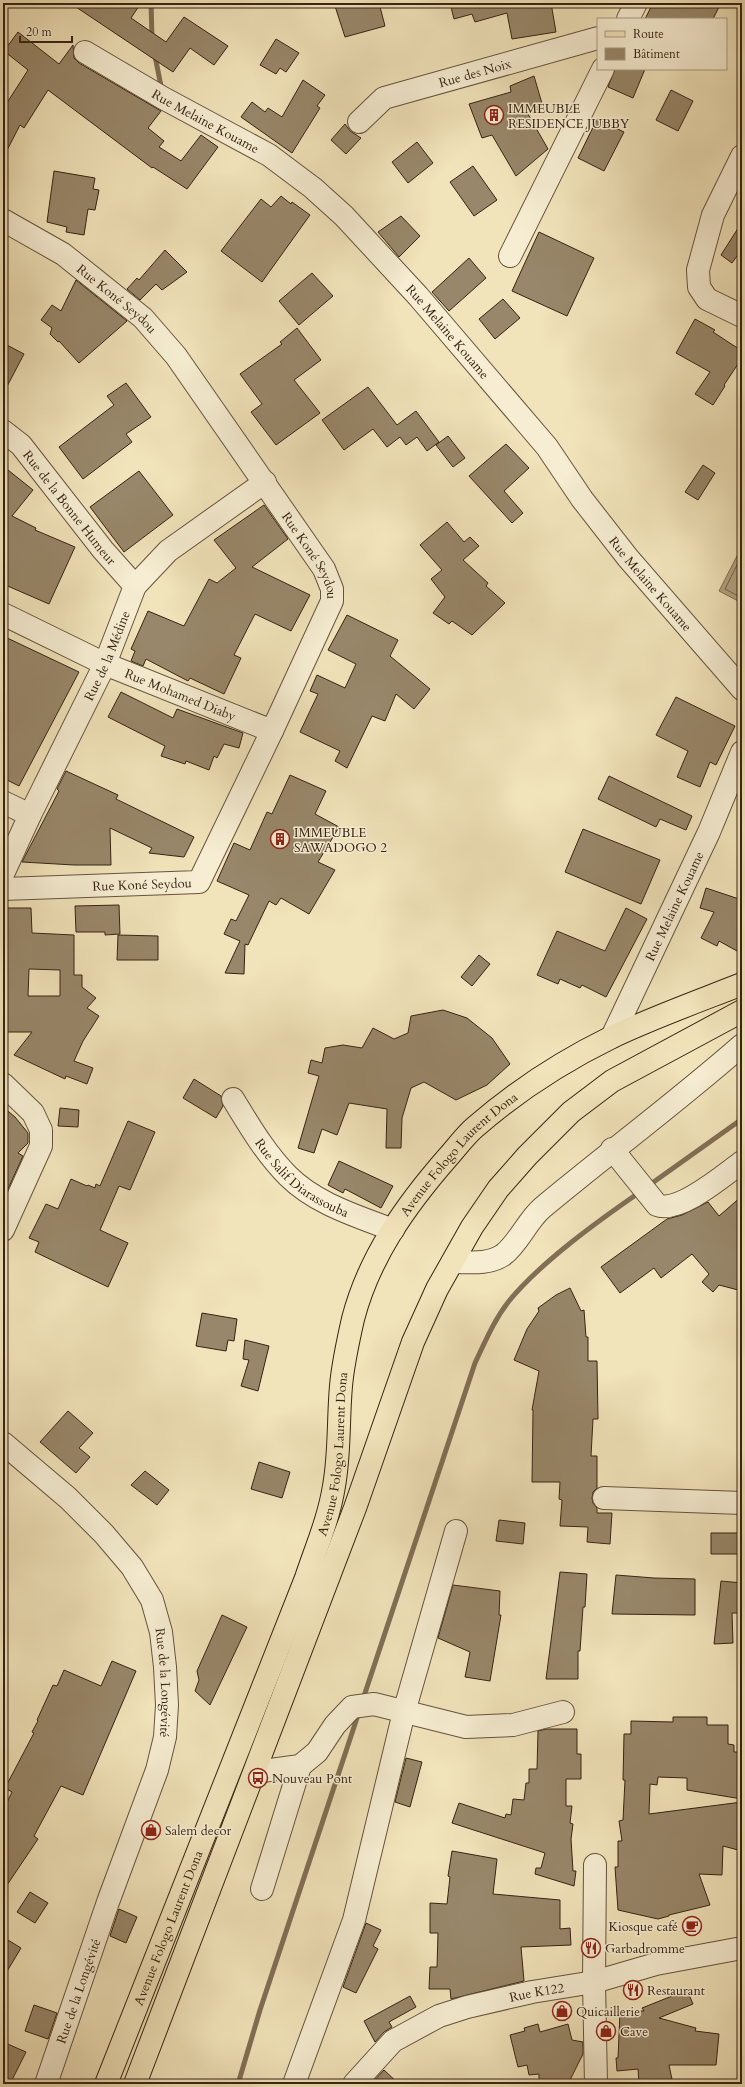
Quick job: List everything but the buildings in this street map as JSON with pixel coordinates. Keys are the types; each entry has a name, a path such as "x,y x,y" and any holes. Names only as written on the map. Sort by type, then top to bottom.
{"main road":[{"name":"Avenue Fologo Laurent Dona","path":"106,2084 306,1578 330,1506 334,1485 341,1384 353,1318 364,1286 377,1257 405,1210 432,1176 473,1129 512,1098 558,1067 612,1037 742,984"},
{"name":"Avenue Fologo Laurent Dona","path":"135,2084 355,1508 413,1342 437,1288 472,1227 498,1189 527,1156 571,1112 612,1081 742,1011"}],"street":[{"path":"628,18 636,3"},
{"name":"Rue des Noix","path":"359,122 384,98 597,38"},
{"name":"Rue Melaine Kouame","path":"85,52 163,98 269,155 313,188 344,216 418,296 548,447 582,499 628,558 742,689"},
{"path":"510,256 603,70"},
{"path":"742,156 713,215 698,270 699,286 707,299 742,316"},
{"name":"Rue Koné Seydou","path":"3,220 63,254 143,318 176,356 265,482 324,569 332,589 332,601 272,731 199,882 3,889"},
{"name":"Rue de la Bonne Humeur","path":"3,431 21,446 103,550 135,586"},
{"name":"Rue de la Médine","path":"3,874 30,815 105,664 135,586 168,551 265,482"},
{"name":"Rue Mohamed Diaby","path":"3,614 105,664 272,731"},
{"name":"Rue Melaine Kouame","path":"612,1037 709,832 742,752"},
{"path":"3,802 30,815"},
{"path":"453,1262 489,1262 503,1254 539,1211 612,1149 696,1085 742,1045"},
{"path":"3,1084 33,1113 41,1130 41,1146 3,1230"},
{"name":"Rue Salif Diarassouba","path":"233,1099 266,1151 288,1176 308,1192 333,1206 393,1230"},
{"path":"612,1149 657,1205 663,1208 670,1207 698,1194 742,1162"},
{"name":"Rue de la Longévité","path":"3,1442 68,1498 104,1534 132,1567 152,1600 161,1632 165,1666 167,1705 164,1737 157,1770 106,1910 46,2084"},
{"path":"604,1498 742,1503"},
{"path":"294,2084 354,1920 404,1712 456,1531"},
{"path":"255,1772 300,1766 318,1752 335,1725 352,1707 374,1704 466,1727 513,1725 563,1712"},
{"path":"262,1889 300,1766"},
{"path":"595,1865 594,1982 596,2084"},
{"name":"Rue K122","path":"354,2084 393,2040 439,2016 467,2007 532,1992 594,1982 656,1964 742,1948"}],"water":[{"path":"740,550 742,551 742,603 719,591"}],"waterway":[{"path":"151,3 152,38"},
{"path":"155,56 162,91"},
{"path":"648,1186 742,1119"},
{"path":"363,1699 475,1363 494,1323 509,1301 522,1286 553,1257 640,1192"},
{"path":"238,2084 260,2010 359,1712"}],"place":[{"name":"IMMEUBLE RESIDENCE JUBBY","path":"494,115"},
{"name":"IMMEUBLE SAWADOGO 2","path":"280,839"},
{"name":"Nouveau Pont","path":"258,1778"},
{"name":"Salem decor","path":"151,1830"},
{"name":"Kiosque café","path":"692,1926"},
{"name":"Garbadromme","path":"591,1948"},
{"name":"Restaurant","path":"633,1990"},
{"name":"Quicaillerie","path":"562,2011"},
{"name":"Cave","path":"606,2031"}]}
